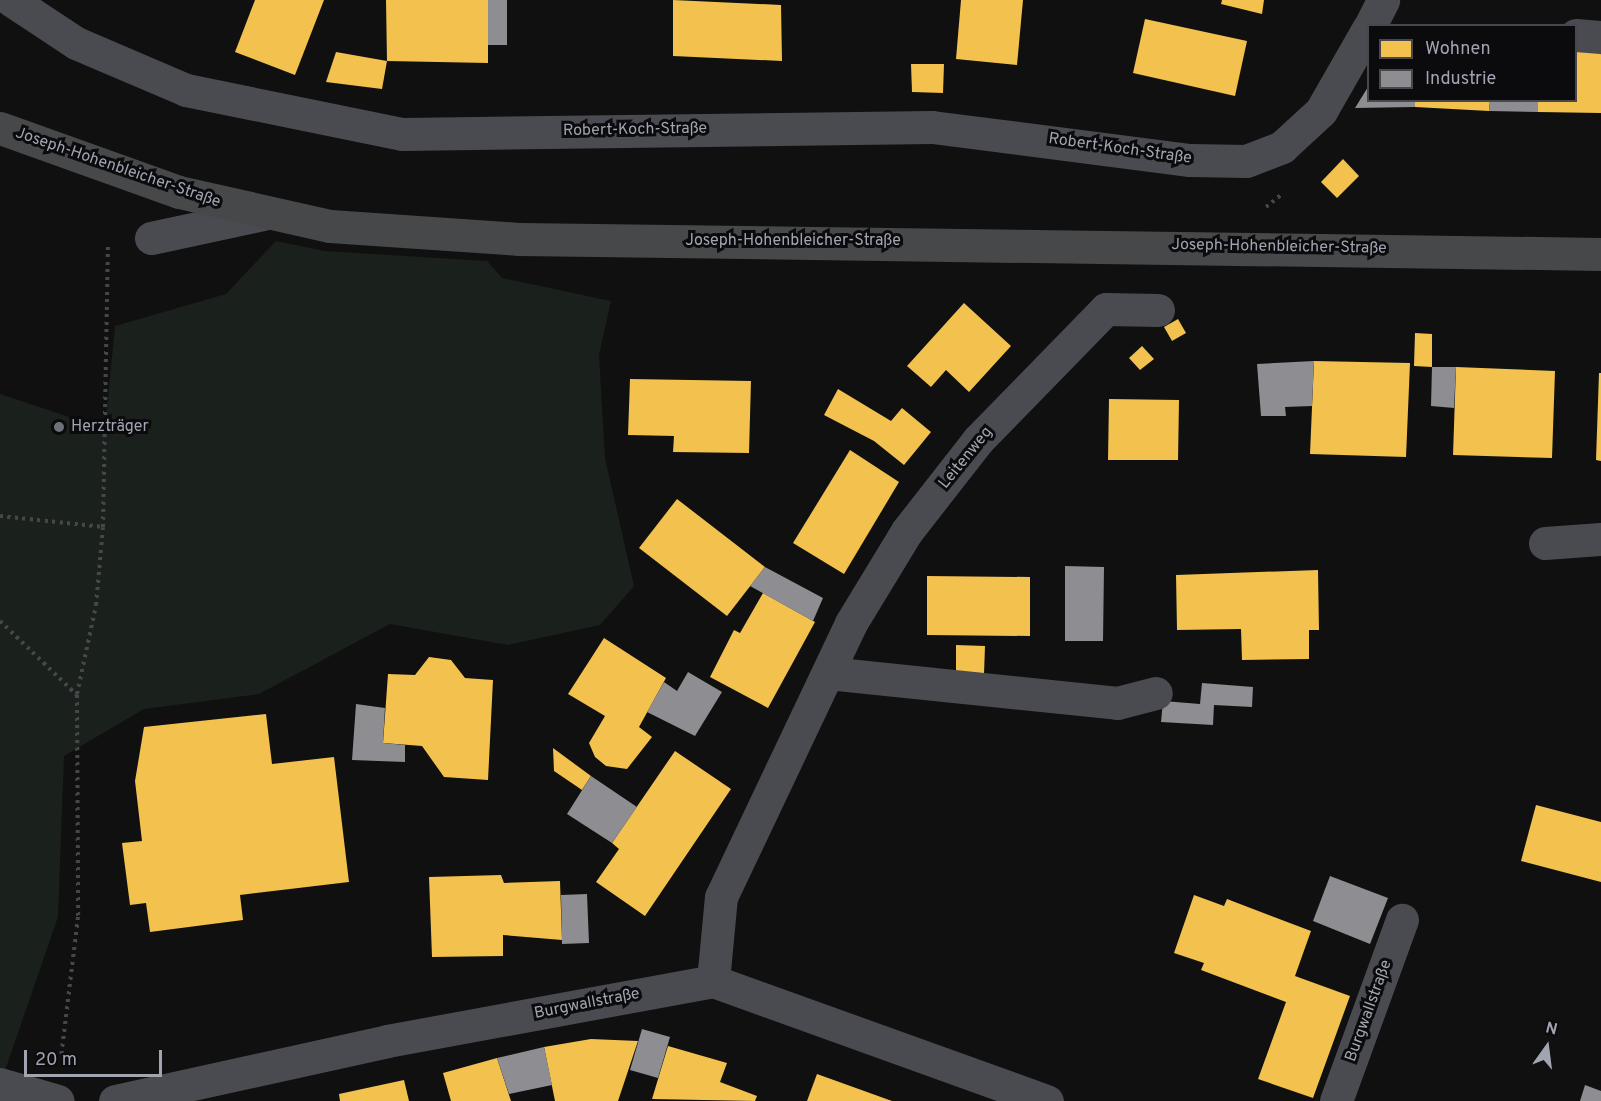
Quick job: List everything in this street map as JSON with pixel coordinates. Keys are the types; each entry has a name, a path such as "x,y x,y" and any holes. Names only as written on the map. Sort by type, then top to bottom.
{"main road":[{"name":"Joseph-Hohenbleicher-Straße","path":"0,128 179,192 263,214 330,225 519,238 1601,254"}],"street":[{"name":"Robert-Koch-Straße","path":"11,0 76,43 186,90 403,134 932,127 1190,160 1246,161 1282,147 1321,111 1367,30"},
{"path":"1371,24 1383,0"},
{"path":"1577,36 1601,37"},
{"path":"151,238 263,214"},
{"name":"Leitenweg","path":"713,981 721,897 851,623 907,531 978,440 1106,309 1158,310"},
{"path":"1545,543 1601,539"},
{"path":"828,673 1118,703 1156,693"},
{"name":"Burgwallstraße","path":"1336,1101 1402,921"},
{"path":"713,981 1047,1101"},
{"name":"Burgwallstraße","path":"115,1101 387,1041 713,981"},
{"path":"0,1084 56,1101"}],"path":[{"path":"56,1101 78,917 77,695 96,605 103,527 108,247"},
{"path":"0,516 103,527"},
{"path":"0,621 77,695"}],"shaded area":[{"path":"276,241 324,251 487,261 502,278 611,301 599,355 605,458 634,586 600,625 508,645 390,624 259,694 144,709 64,756 58,917 0,1085 0,394 105,429 115,326 226,294"}],"building: Wohnen":[{"path":"255,0 324,0 295,75 235,52"},
{"path":"386,0 488,0 488,63 387,61"},
{"path":"673,0 781,5 782,61 673,56"},
{"path":"961,0 1023,0 1017,65 956,59"},
{"path":"1222,0 1264,0 1262,14 1221,4"},
{"path":"1145,19 1247,41 1235,96 1133,73"},
{"path":"1577,48 1601,48 1601,113 1538,112 1538,102 1577,102"},
{"path":"336,52 387,61 382,89 326,82"},
{"path":"911,64 944,64 943,93 912,92"},
{"path":"1415,102 1490,102 1489,111 1415,107"},
{"path":"1343,159 1359,176 1337,198 1321,182"},
{"path":"964,303 1011,346 969,392 946,370 931,387 907,366"},
{"path":"1178,319 1186,333 1172,341 1164,327"},
{"path":"1415,333 1432,334 1432,367 1414,366"},
{"path":"1142,346 1154,359 1140,370 1129,358"},
{"path":"1314,361 1410,363 1406,457 1310,454"},
{"path":"1456,367 1555,371 1552,458 1453,455"},
{"path":"1599,373 1601,373 1601,461 1596,460"},
{"path":"630,379 751,381 749,453 673,452 674,436 628,435"},
{"path":"838,389 891,421 902,408 931,432 904,465 874,441 824,415"},
{"path":"1109,399 1179,400 1178,460 1108,460"},
{"path":"850,450 899,482 844,574 793,543"},
{"path":"677,499 765,567 727,616 639,548"},
{"path":"1318,570 1319,630 1309,630 1309,659 1242,660 1241,629 1177,630 1176,575"},
{"path":"927,576 1030,577 1030,636 927,635"},
{"path":"763,593 815,622 768,708 710,677 734,630 740,633"},
{"path":"604,638 666,678 639,727 652,737 627,769 606,766 595,757 589,743 605,716 568,694"},
{"path":"956,645 985,646 984,674 956,674"},
{"path":"429,657 451,660 465,678 493,680 488,780 444,777 422,746 383,743 388,674 415,675"},
{"path":"266,714 272,764 334,757 349,882 240,895 243,920 150,932 146,903 130,905 122,843 142,841 135,781 144,727"},
{"path":"553,748 591,776 582,790 554,771"},
{"path":"675,751 731,789 645,916 596,882 619,849 612,843"},
{"path":"1536,805 1601,822 1601,882 1521,861"},
{"path":"501,875 504,883 560,881 562,940 503,935 503,956 432,957 429,877"},
{"path":"1194,895 1224,906 1227,899 1311,931 1295,976 1350,996 1313,1098 1258,1079 1286,1002 1201,970 1204,963 1174,953"},
{"path":"591,1039 638,1041 618,1101 555,1101 544,1047"},
{"path":"668,1046 727,1063 720,1082 757,1096 755,1101 652,1099"},
{"path":"497,1058 511,1101 451,1101 443,1073"},
{"path":"817,1074 892,1101 807,1101"},
{"path":"404,1080 409,1101 340,1101 339,1094"}],"building: Industrie":[{"path":"488,0 507,0 507,45 488,45"},
{"path":"1367,89 1367,102 1415,102 1415,107 1355,108"},
{"path":"1490,102 1538,102 1538,112 1489,111"},
{"path":"1314,361 1312,406 1285,407 1286,416 1261,416 1257,364"},
{"path":"1432,367 1456,367 1454,408 1431,406"},
{"path":"1065,566 1104,567 1103,641 1065,641"},
{"path":"765,567 823,598 813,621 750,586"},
{"path":"688,672 722,692 695,736 647,712 664,682 677,691"},
{"path":"1202,683 1253,687 1252,707 1214,705 1213,725 1161,722 1163,701 1200,704"},
{"path":"356,704 385,708 383,743 405,745 405,762 352,760"},
{"path":"591,776 637,807 612,843 567,814"},
{"path":"1330,876 1388,898 1370,944 1313,921"},
{"path":"587,894 589,943 562,944 561,895"},
{"path":"642,1029 670,1037 658,1078 630,1070"},
{"path":"544,1047 552,1085 509,1094 497,1058"},
{"path":"1585,1085 1601,1091 1601,1101 1580,1101"}],"place":[{"name":"Herzträger","path":"59,427"}]}
